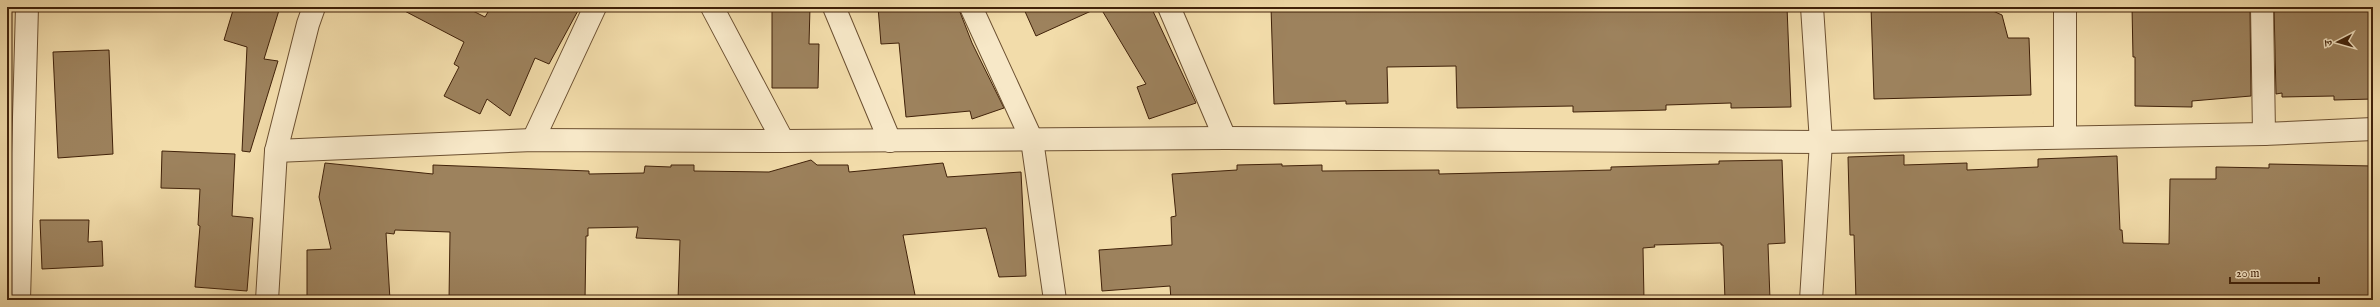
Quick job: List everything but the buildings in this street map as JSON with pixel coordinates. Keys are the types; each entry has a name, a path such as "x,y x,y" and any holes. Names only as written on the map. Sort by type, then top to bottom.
{"street":[{"path":"19,300 27,7"},
{"path":"267,300 276,151 308,24 314,7"},
{"path":"533,140 595,7"},
{"path":"712,7 783,141"},
{"path":"834,7 890,141"},
{"path":"971,7 1032,140 1055,300"},
{"path":"1169,7 1225,138"},
{"path":"1811,300 1821,142 1812,7"},
{"path":"2065,7 2065,137"},
{"path":"2262,7 2264,134"},
{"path":"276,151 533,140 890,141 1225,138 1821,142 2264,134 2373,130"}]}
